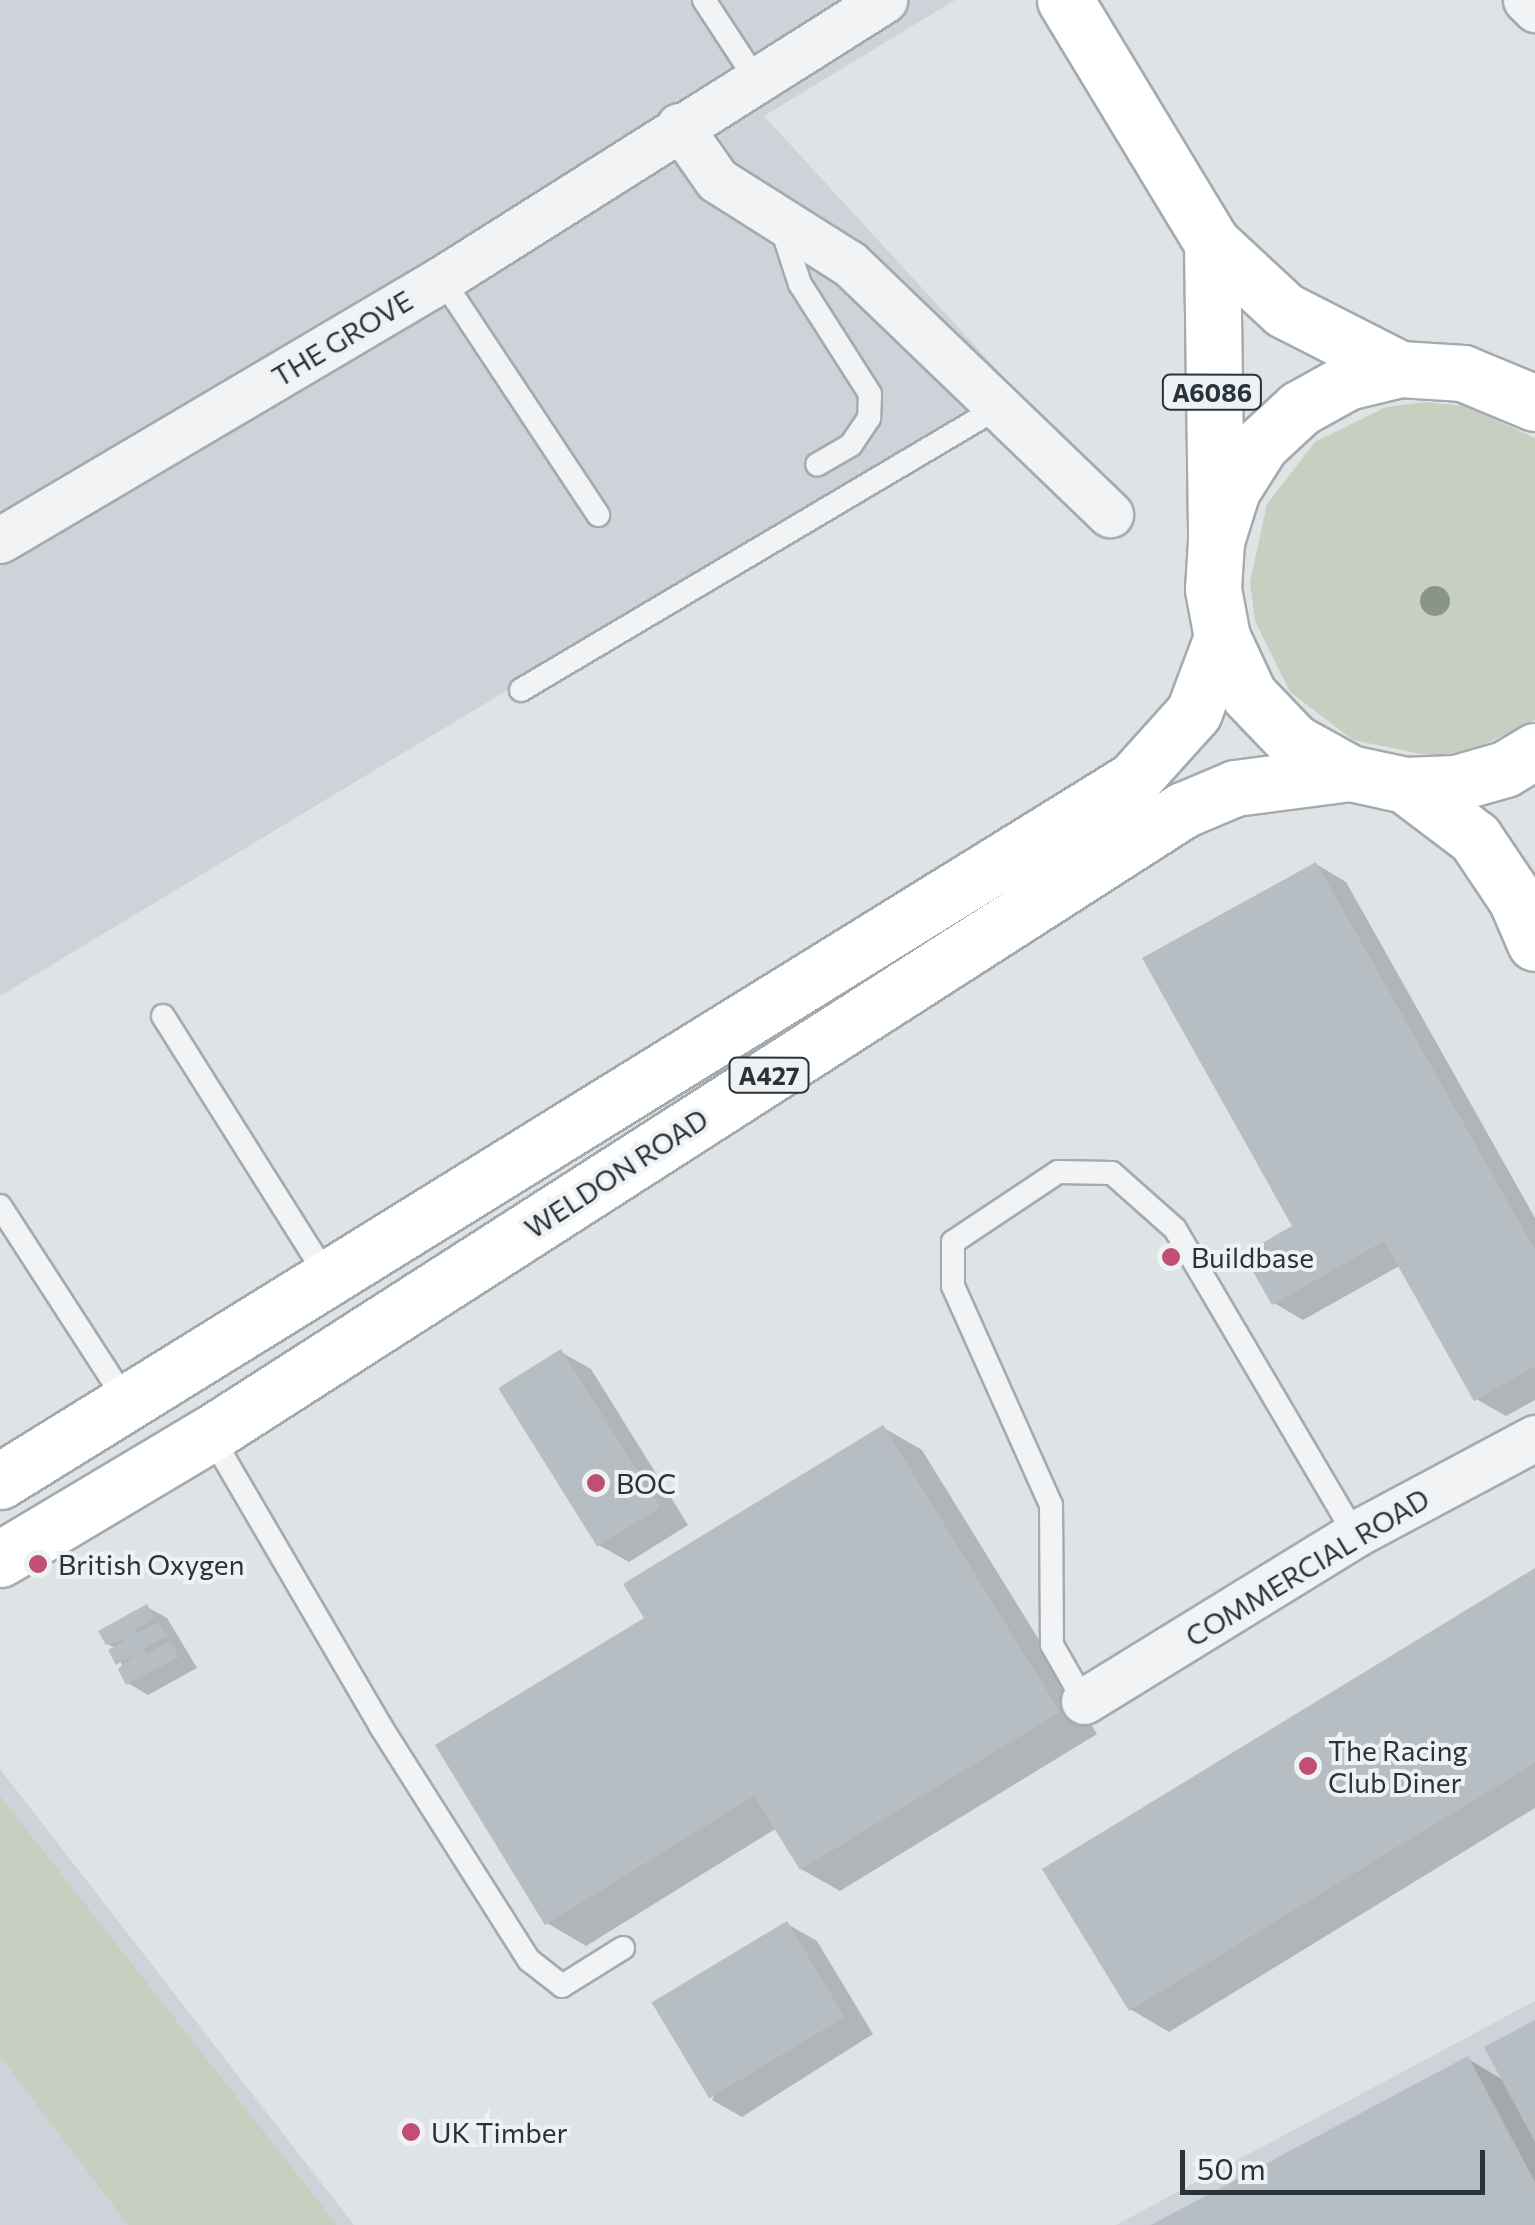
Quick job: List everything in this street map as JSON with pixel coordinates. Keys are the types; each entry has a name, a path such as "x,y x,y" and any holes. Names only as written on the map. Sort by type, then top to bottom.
{"main road":[{"path":"1065,0 1212,243 1284,310 1400,370"},
{"name":"A6086","path":"1212,243 1216,541"},
{"name":"A427","path":"1535,368 1400,370 1348,382 1300,408 1261,444 1232,490 1216,541 1213,589 1222,637 1249,695 1294,742 1350,773 1404,785 1456,783 1505,769 1535,751"},
{"name":"A427","path":"1463,372 1535,403"},
{"name":"A427","path":"0,1481 1133,780 1194,712 1222,637"},
{"name":"WELDON ROAD","path":"0,1559 210,1434 1183,810 1235,788 1350,773"},
{"path":"1404,785 1475,838 1516,899 1535,944"}],"street":[{"name":"THE GROVE","path":"0,540 442,279 884,0"},
{"path":"1526,0 1535,9"},
{"path":"679,126 717,180 777,214 850,264 1110,514"},
{"name":"COMMERCIAL ROAD","path":"1084,1701 1355,1534 1535,1438"}],"lane":[{"path":"704,0 756,78"},
{"path":"777,214 800,284 870,394 869,418 851,444 817,465"},
{"path":"442,279 598,516"},
{"path":"521,690 999,407"},
{"path":"163,1016 329,1280"},
{"path":"1084,1701 1052,1645 1051,1505 953,1286 953,1242 1058,1172 1112,1174 1175,1229 1355,1534"},
{"path":"0,1206 128,1404"},
{"path":"210,1434 382,1727 529,1960 562,1986 624,1948"}],"shaded area":[{"path":"0,0 955,0 764,116 1012,386 0,996"},
{"path":"0,1769 354,2225 0,2225"},
{"path":"1535,2001 1535,2225 1116,2225"}],"green space":[{"path":"1425,402 1465,406 1535,438 1535,720 1470,751 1430,756 1353,740 1290,692 1255,621 1250,582 1267,504 1315,442 1386,407"},
{"path":"0,1796 337,2225 128,2225 0,2056"}],"building":[{"path":"1316,862 1535,1250 1535,1366 1474,1401 1384,1241 1272,1305 1243,1254 1292,1226 1142,958"},
{"path":"561,1349 660,1508 597,1547 498,1388"},
{"path":"883,1425 1060,1712 800,1870 754,1796 545,1925 435,1745 644,1618 623,1584"},
{"path":"1535,1568 1535,1763 1129,2011 1042,1869"},
{"path":"147,1604 155,1618 134,1630 136,1634 159,1622 167,1636 144,1649 147,1654 170,1641 179,1657 126,1685 118,1669 138,1652 116,1665 108,1650 130,1638 106,1645 98,1631"},
{"path":"787,1921 845,2017 709,2098 652,2002"},
{"path":"1535,2020 1535,2142 1484,2047"},
{"path":"1468,2056 1535,2182 1535,2225 1151,2225"}],"place":[{"name":"Buildbase","path":"1171,1257"},
{"name":"BOC","path":"596,1483"},
{"name":"British Oxygen","path":"38,1564"},
{"name":"The Racing Club Diner","path":"1308,1766"},
{"name":"UK Timber","path":"411,2132"}]}
